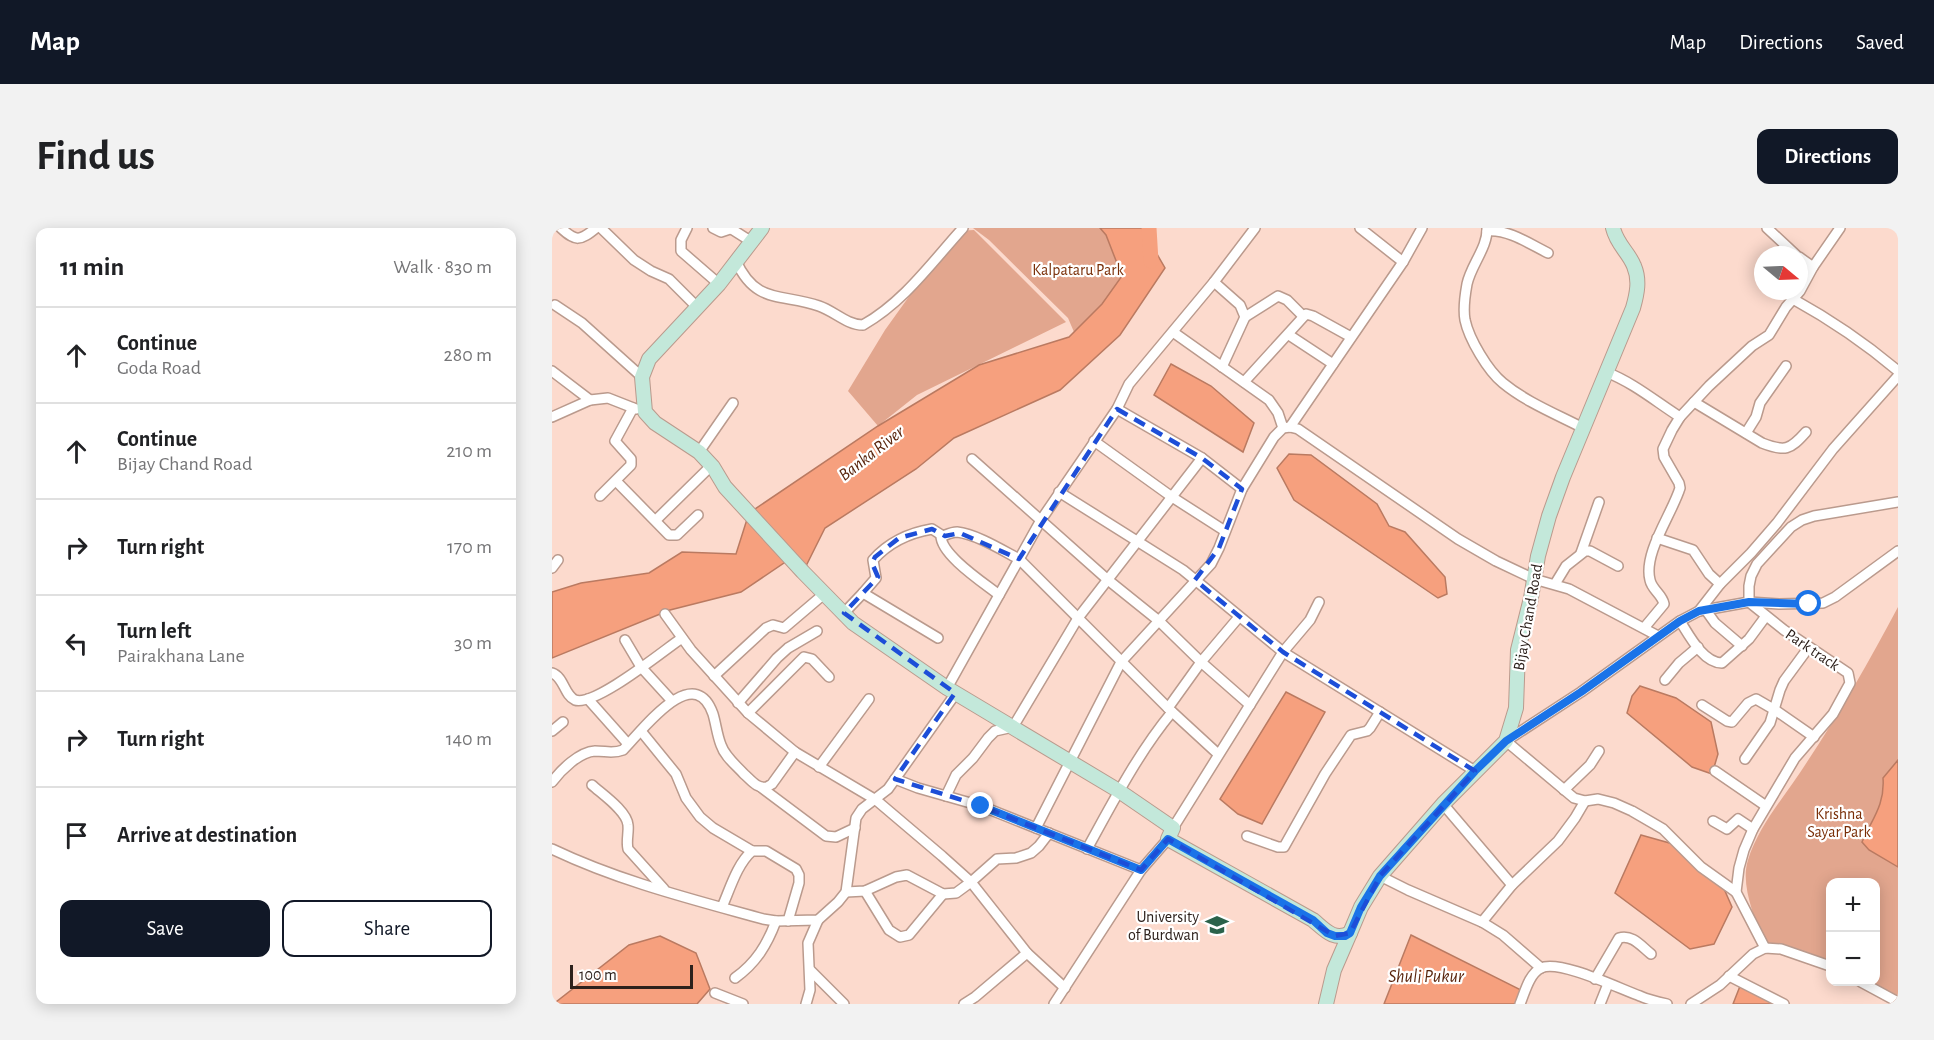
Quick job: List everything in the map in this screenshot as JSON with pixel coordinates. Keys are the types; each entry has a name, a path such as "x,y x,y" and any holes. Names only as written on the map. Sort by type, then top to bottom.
{"street":[{"path":"561,228 572,238 577,239 596,228"},
{"path":"601,228 642,267 669,279 698,308"},
{"path":"687,228 681,240 681,251 719,284"},
{"path":"713,228 721,232 733,230 752,242"},
{"path":"600,496 629,469 632,462 615,441 639,410 642,377 650,359 719,284 762,228"},
{"path":"736,261 743,276 753,286 769,295 821,306 851,323 863,325 889,307 904,293 963,228"},
{"path":"806,1004 810,990 808,943 818,920 846,892 856,818 862,809 888,789 952,690 999,595 1041,520 1117,409 1129,384 1214,282 1255,228"},
{"path":"1360,228 1403,262"},
{"path":"1036,828 1121,662 1211,564 1242,489 1274,437 1287,427 1333,364 1403,262 1422,228"},
{"name":"Bijay Chand Road","path":"1329,1003 1334,970 1361,907 1380,876 1443,804 1506,741 1516,708 1518,650 1538,555 1549,516 1637,293 1638,279 1634,265 1616,239 1614,228"},
{"path":"1767,228 1786,246"},
{"path":"1808,275 1840,228"},
{"path":"1548,253 1512,235 1487,229 1486,239 1468,282 1465,319 1469,333 1501,382 1520,395 1583,428"},
{"path":"1808,264 1813,267"},
{"path":"1214,282 1240,305 1245,317 1222,367"},
{"path":"1245,317 1278,296 1287,300 1303,316"},
{"path":"1644,628 1664,604 1662,597 1650,582 1649,567 1657,538 1680,488 1677,478 1666,464 1663,449 1666,440 1680,417 1694,402 1741,355 1765,339 1792,300"},
{"path":"1795,300 1850,333 1898,371"},
{"path":"555,305 582,323 642,377"},
{"path":"1244,382 1289,335 1303,316 1310,314 1351,337"},
{"path":"1173,332 1269,400 1287,427 1298,429 1458,539 1496,561 1534,579 1569,589 1659,636"},
{"path":"1289,335 1333,364"},
{"path":"1746,434 1756,417 1760,403 1786,366"},
{"path":"552,371 590,400"},
{"path":"1606,372 1636,386 1680,417"},
{"path":"1702,610 1720,584 1777,523 1833,449 1898,376"},
{"path":"552,417 590,400 608,398 639,410 699,452 725,487 803,572 874,639 952,690 1119,791 1171,834 1313,920 1327,933 1340,936 1350,933"},
{"path":"1694,402 1762,443 1781,449 1795,444 1806,432"},
{"path":"699,452 733,403"},
{"path":"1117,409 1202,458 1242,489"},
{"path":"1094,441 1172,497 1225,531"},
{"path":"946,796 956,775 988,738 995,731 1013,727 1078,618 1202,458"},
{"path":"972,459 1108,580 1159,621 1250,705"},
{"path":"656,520 711,466"},
{"path":"616,481 656,520 666,533 673,536 677,535 698,515"},
{"path":"1059,492 1138,540 1195,580 1283,652 1475,771"},
{"path":"1555,584 1566,567 1581,553 1599,502"},
{"path":"1749,602 1751,576 1757,564 1791,527 1814,516 1898,502"},
{"path":"844,613 876,578 873,560 892,543 911,534 932,529 941,536 941,542 948,552 999,595"},
{"path":"941,536 952,532 960,533 990,544 1019,559 1121,662 1218,754"},
{"path":"1657,538 1693,550 1709,574 1720,584"},
{"path":"1766,948 1736,892 1701,867 1663,829 1632,810 1614,803 1574,798 1506,741 1581,692 1680,621 1702,610 1749,602 1823,603 1835,597 1898,551"},
{"path":"1581,553 1590,552 1618,566"},
{"path":"863,593 938,638"},
{"path":"714,676 766,628 773,624 784,628 824,594"},
{"path":"1054,1004 1141,870 1171,834 1218,754 1283,652 1310,620 1319,602"},
{"name":"Park track","path":"1749,602 1848,673 1850,683 1833,714 1814,737"},
{"path":"1702,610 1742,646"},
{"path":"665,614 682,638 748,714 795,752 876,800 971,882 1027,953 1065,988"},
{"path":"1680,621 1706,656 1718,663 1726,661 1742,646 1766,615"},
{"path":"1087,849 1119,791 1201,662 1239,617"},
{"path":"738,703 788,648 817,631"},
{"path":"552,673 558,676 573,699 578,701 588,699 612,688 682,638"},
{"path":"624,640 641,667 672,701"},
{"path":"1665,680 1679,663 1698,647"},
{"path":"1745,759 1770,723 1784,681 1809,647"},
{"path":"748,714 804,657 812,659 829,677"},
{"path":"552,782 555,771 588,752 616,753 623,750 672,701 687,693 707,702 712,711 721,747 729,760 754,783 826,836 836,837 855,828"},
{"path":"588,699 628,744"},
{"path":"819,767 869,699"},
{"path":"1702,705 1729,722 1734,721 1752,700 1760,700 1814,737 1795,759 1753,829 1739,868 1736,892"},
{"path":"1247,836 1284,847 1325,774 1351,735 1370,728 1380,712"},
{"path":"552,731 563,723"},
{"path":"641,731 676,774 686,798 700,818 752,850 766,851 796,869 799,883 788,921"},
{"path":"1564,790 1590,765 1599,751"},
{"path":"762,788 772,784 795,752"},
{"path":"1715,771 1766,806"},
{"path":"895,779 981,806 1141,870"},
{"path":"592,785 626,816 627,849 666,891"},
{"path":"1482,922 1512,885 1558,841 1585,801"},
{"path":"1443,804 1512,885"},
{"path":"1713,821 1727,829 1738,819 1753,829"},
{"path":"846,892 865,891 896,877 908,875 943,894 956,893 989,864 997,860 1016,858 1031,853 1040,846 1049,833"},
{"path":"552,849 629,881 722,907 776,921 818,920"},
{"path":"722,907 742,862 752,850"},
{"path":"1380,876 1482,922 1503,935 1542,968"},
{"path":"865,891 888,930 905,938 943,894"},
{"path":"735,978 754,962 765,946 776,921"},
{"path":"1595,979 1619,938 1624,936 1630,938 1651,954"},
{"path":"1691,1004 1700,1000 1753,954 1766,948 1781,949 1826,965"},
{"path":"964,1004 1027,953"},
{"path":"1520,1004 1532,977 1542,968 1552,966 1569,969 1642,997 1667,1004"},
{"path":"810,970 844,1004"},
{"path":"1729,976 1784,1004"},
{"path":"1600,1004 1608,984"},
{"path":"1870,986 1898,1002"},
{"path":"715,993 743,1004"}],"highlighted area":[{"path":"1117,409 1202,458 1242,489 1219,548 1195,580 1283,652 1475,771 1380,876 1350,933 1335,936 1168,839 1141,870 981,806 895,779 955,693 844,613 878,577 872,563 875,557 899,538 932,529 945,536 960,533 1019,559"}],"green space":[{"name":"Kalpataru Park","path":"973,228 1127,228 1131,266 1117,289 1074,332 1068,318 989,240"},
{"path":"974,230 1066,322 917,395 878,426 848,391 885,330 956,231"},
{"name":"Krishna Sayar Park","path":"1898,607 1898,1004 1859,986 1880,986 1880,878 1826,878 1826,970 1762,941 1749,901 1746,880 1748,860 1759,834 1866,666"}],"water":[{"path":"1100,228 1142,228 1165,268 1120,335 1060,390 954,438 916,469 825,528 803,572 790,559 741,592 670,610 552,658 552,592 581,583 649,573 682,552 736,554 749,513 878,426 979,365 1069,337 1102,304 1122,276 1106,235"},
{"path":"1171,364 1211,386 1254,423 1243,452 1154,395"},
{"path":"1289,454 1311,455 1377,504 1389,526 1405,532 1445,577 1447,594 1438,598 1294,500 1277,468"},
{"path":"1640,686 1676,698 1711,722 1718,754 1712,774 1692,767 1627,713 1632,696"},
{"path":"1286,692 1325,712 1262,824 1238,814 1220,799"},
{"path":"1898,760 1898,867 1869,850 1862,842 1880,804 1883,778"},
{"path":"1641,835 1673,844 1721,882 1732,907 1714,944 1690,949 1615,893"},
{"name":"Shuli Pukur","path":"1411,935 1521,990 1516,1004 1384,1004"},
{"path":"660,936 696,953 710,989 697,1004 557,1004 556,1002 629,945"},
{"path":"1742,981 1789,1004 1733,1004"}],"waterway":[{"name":"Banka River","path":"1149,228 1151,261"}],"place":[{"name":"University of Burdwan","path":"1217,925"}],"route":[{"path":"981,806 1141,870 1168,839 1313,920 1327,933 1345,936 1350,933 1361,907 1380,876 1443,804 1506,741 1581,692 1680,621 1699,611 1749,602 1809,604"}]}
